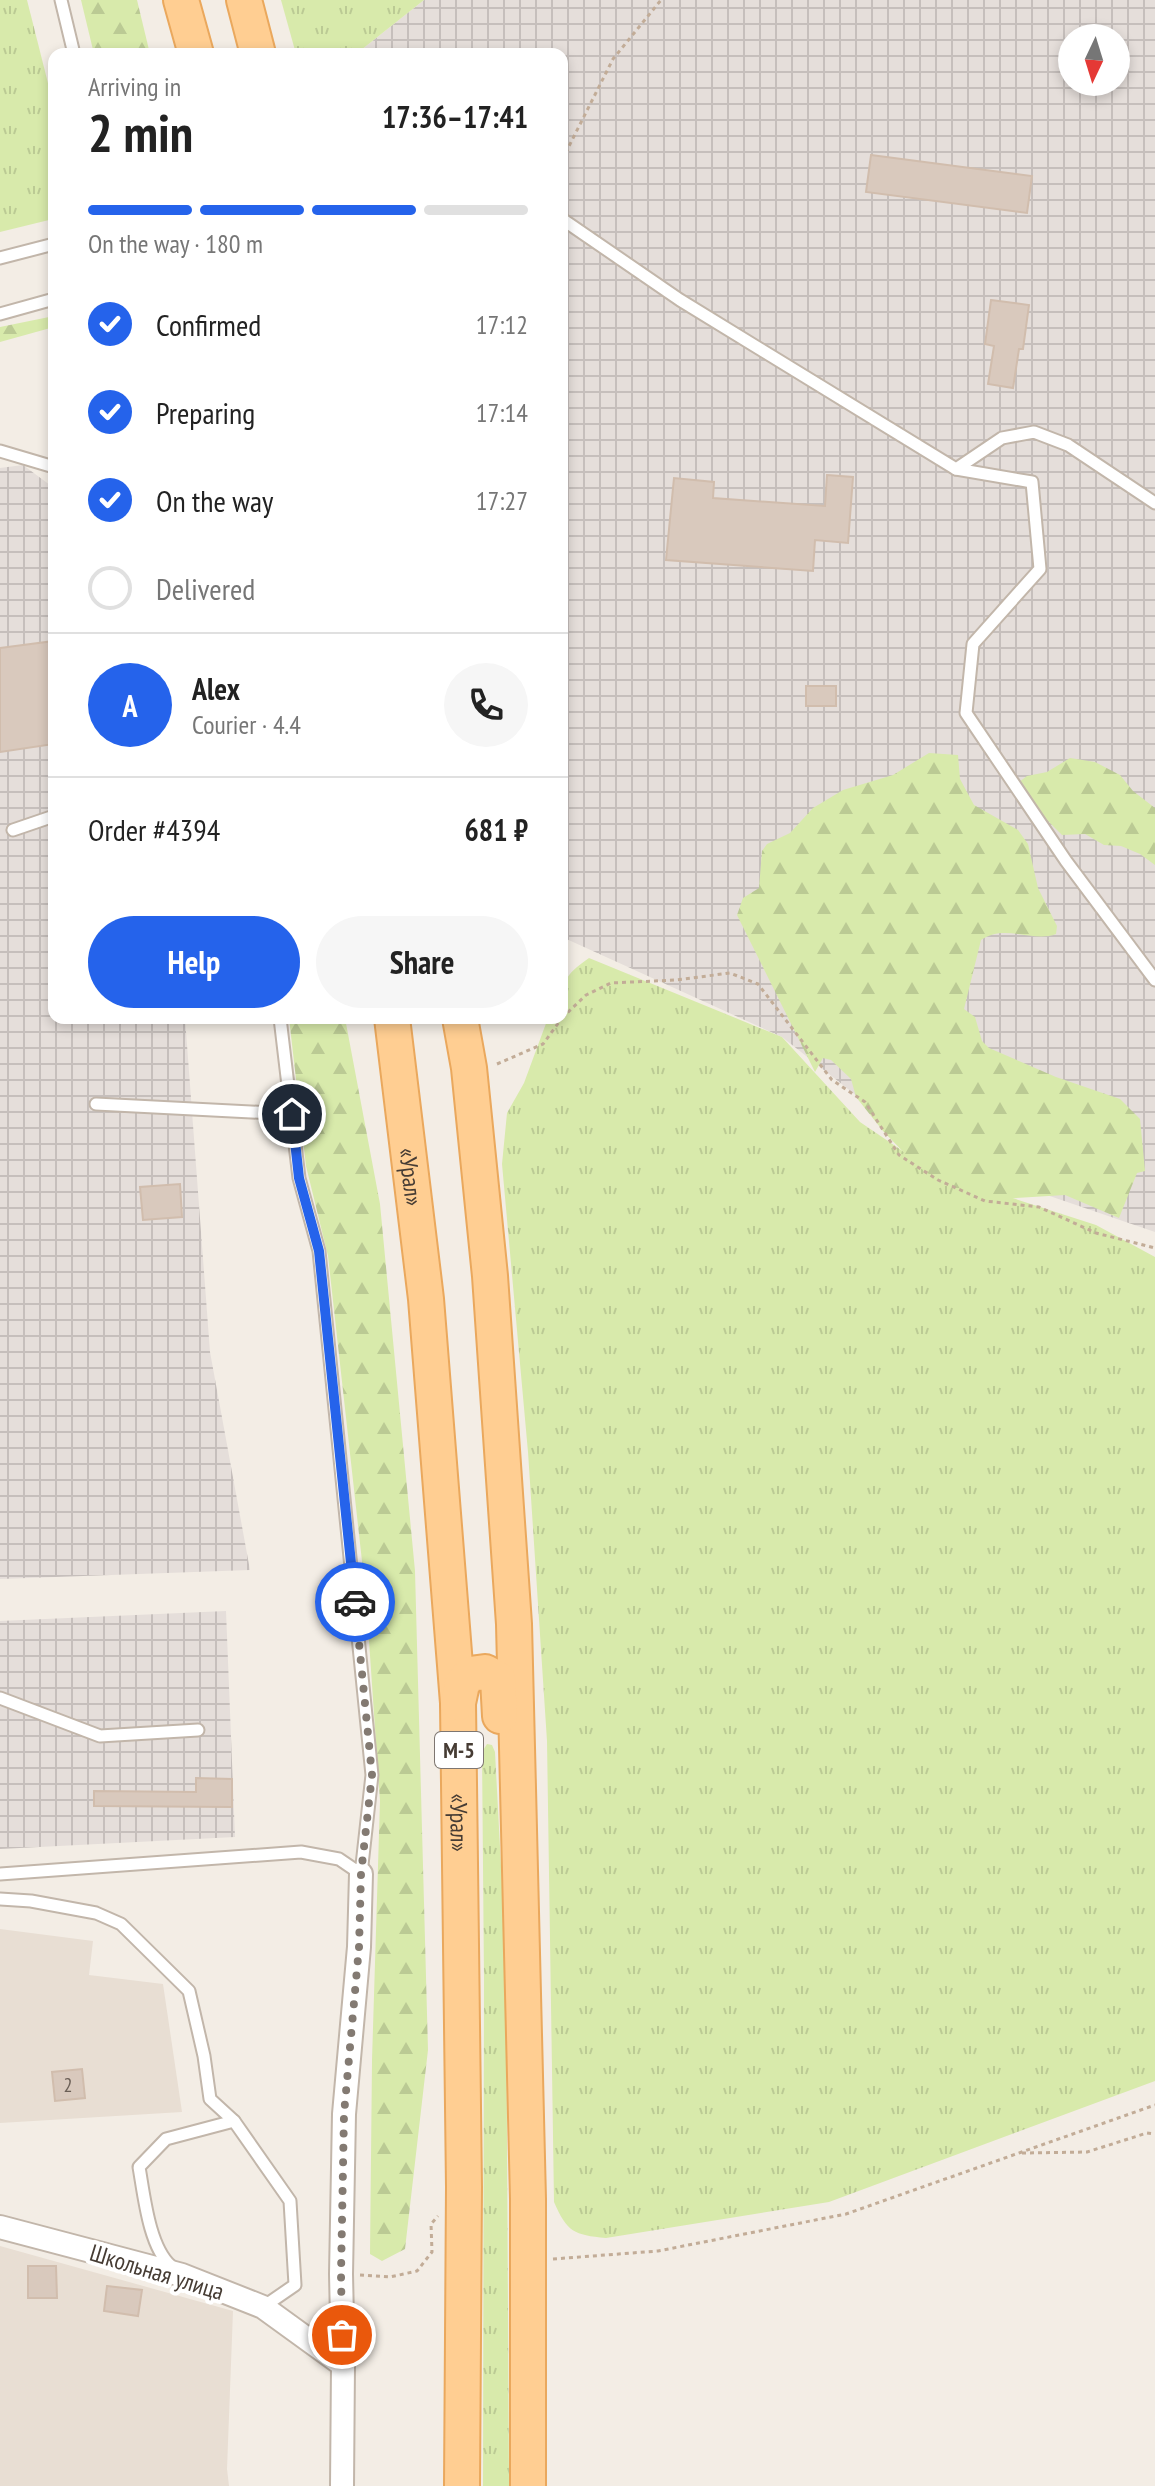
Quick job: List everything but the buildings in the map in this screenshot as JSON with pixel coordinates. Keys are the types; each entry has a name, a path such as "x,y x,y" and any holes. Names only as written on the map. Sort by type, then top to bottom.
{"main road":[{"path":"181,0 194,48"},
{"path":"244,0 256,48"},
{"name":"«Урал»","path":"393,1024 426,1299 458,1703 464,2187 462,2486"},
{"name":"М-5","path":"461,1024 469,1068 490,1276 512,1593 528,2261 528,2486"},
{"path":"458,1703 462,1684 470,1674 485,1672 498,1679 502,1753 518,1789"}],"street":[{"path":"342,2486 344,2114 359,1947 361,1874"},
{"name":"Школьная улица","path":"0,2227 182,2275 263,2307 343,2365"}],"lane":[{"path":"61,0 73,48"},
{"path":"568,223 680,300 956,469 1032,482 1040,569 973,644 966,713 1066,861 1155,980"},
{"path":"0,258 48,246"},
{"path":"0,314 48,301"},
{"path":"956,469 1002,438 1034,432 1068,445 1155,503"},
{"path":"0,451 48,465"},
{"path":"13,830 48,818"},
{"path":"0,1874 301,1852 339,1859 361,1874 372,1775 319,1251 299,1178 281,1024"},
{"path":"96,1104 292,1114"},
{"path":"0,1698 100,1736 198,1730"},
{"path":"0,1899 31,1901 96,1913 121,1924 189,1991 210,2099 234,2121 290,2201 295,2285 263,2307"},
{"path":"182,2275 163,2258 147,2215 139,2167 166,2139 234,2121"}],"path":[{"path":"568,148 613,59 661,0"},
{"path":"568,1012 586,995 611,983 676,980 730,973 758,984 832,1080 865,1102 899,1155 938,1180 985,1201 1039,1207 1096,1233 1155,1248"},
{"path":"469,1068 503,1063 543,1044 558,1024"},
{"path":"528,2261 658,2251 846,2214 1155,2105"},
{"path":"1019,2153 1087,2152 1147,2133 1155,2134"},
{"path":"341,2274 390,2277 417,2271 432,2252 431,2224 464,2187"}],"shaded area":[{"path":"424,0 1155,0 1155,1232 933,1156 782,1037 568,940 568,48 364,48"},
{"path":"23,465 48,484 48,1024 185,1024 210,1352 250,1570 0,1579 0,468"},
{"path":"226,1611 235,1837 0,1849 0,1621"},
{"path":"0,1929 93,1941 89,1975 163,1984 182,2112 0,2123"},
{"path":"0,2246 233,2311 229,2486 0,2486"}],"green space":[{"path":"0,0 27,0 48,83 48,220 0,232"},
{"path":"81,0 137,0 149,48 93,48"},
{"path":"281,0 424,0 364,48 294,48"},
{"path":"48,317 48,329 0,342 0,327"},
{"path":"929,753 958,755 960,779 974,805 1018,830 1028,844 1038,888 1057,926 1056,934 1047,936 999,933 981,940 964,1009 975,1017 982,1041 989,1048 1056,1077 1120,1099 1140,1119 1145,1171 1137,1173 1119,1218 1065,1195 1001,1199 968,1188 950,1188 917,1166 883,1131 856,1097 851,1079 831,1060 823,1058 815,1072 737,915 743,898 759,888 762,851 767,844 790,833 813,808 843,790 893,775"},
{"path":"1070,758 1095,762 1120,775 1133,791 1155,808 1155,865 1140,854 1121,846 1104,845 1085,834 1062,835 1025,798 1019,782 1027,776 1047,772"},
{"path":"589,958 782,1037 860,1122 935,1173 1096,1225 1155,1257 1155,2081 829,2202 606,2238 573,2230 563,2220 554,2202 547,1741 528,1452 502,1164 507,1113 524,1083 546,1024 568,1024 568,977"},
{"path":"290,1024 346,1024 380,1204 415,1571 428,2050 405,2249 382,2261 370,2254 380,1801 366,1597 328,1256 306,1166"},
{"path":"487,1744 492,1745 495,1752 506,1961 509,2486 483,2486 482,1752"}],"way so far":[{"path":"342,2335 344,2114 359,1947 361,1874 372,1775 355,1602"}],"route":[{"path":"292,1114 299,1178 319,1251 355,1602"}]}
